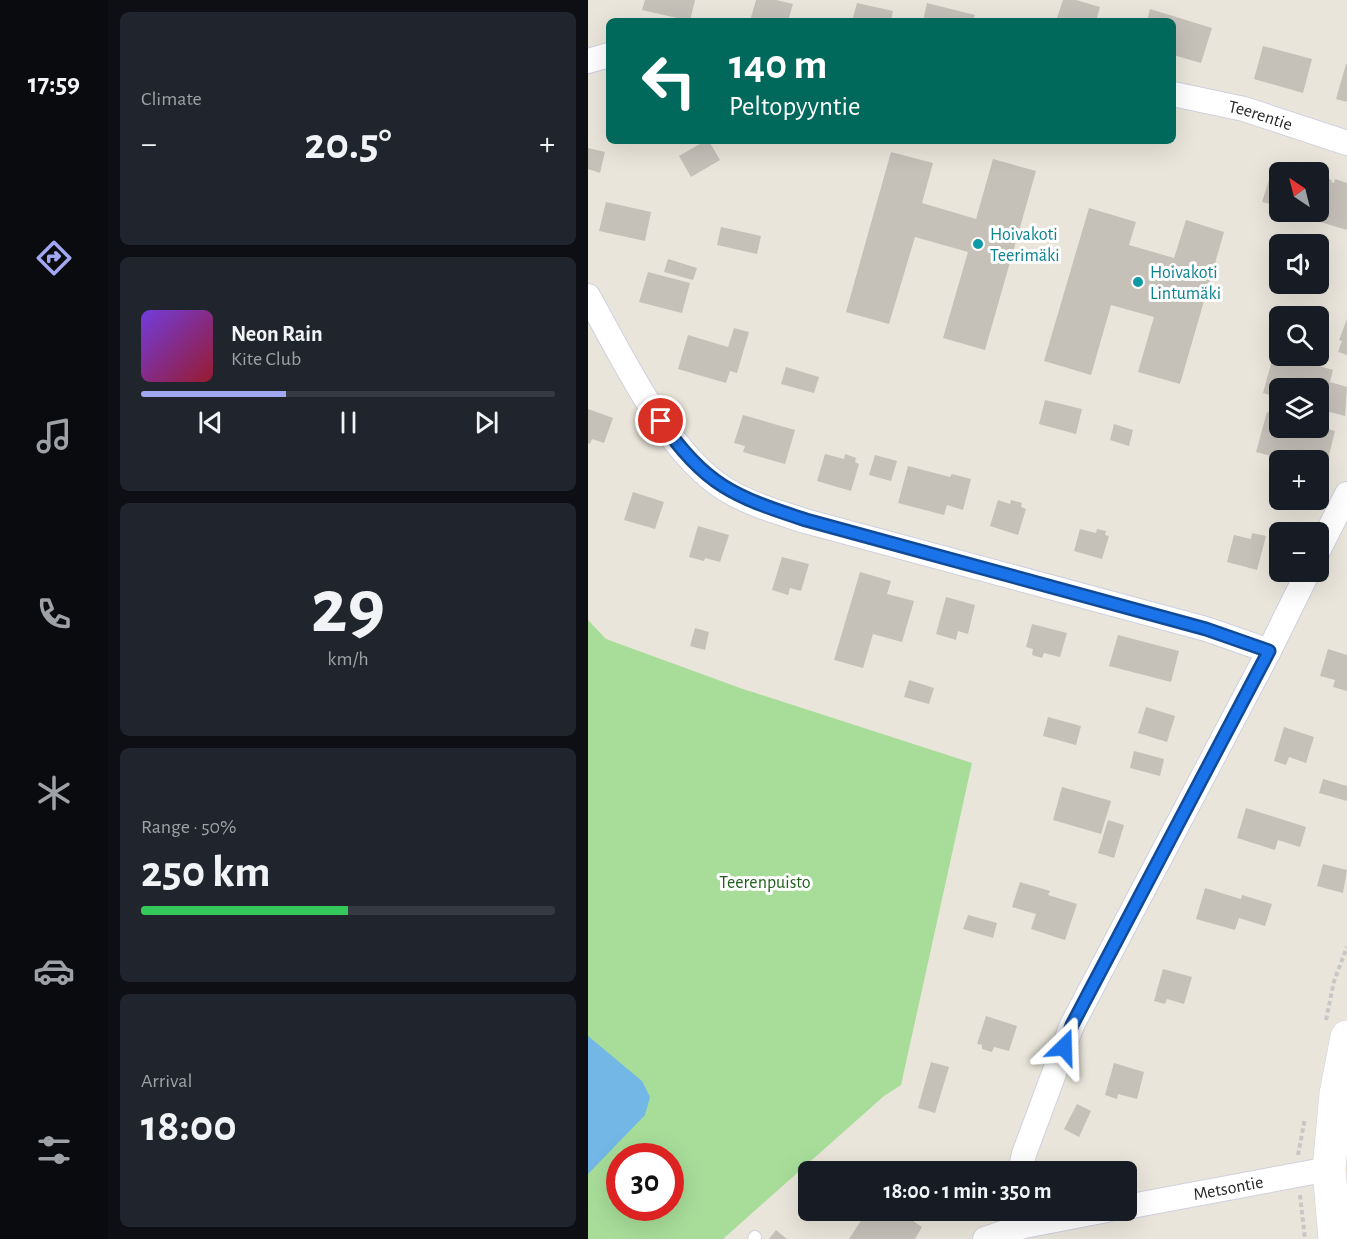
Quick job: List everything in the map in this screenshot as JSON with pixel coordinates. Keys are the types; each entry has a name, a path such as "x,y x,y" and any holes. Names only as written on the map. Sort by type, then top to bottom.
{"main road":[{"path":"1335,1239 1329,1169 1336,1094 1347,1037"}],"street":[{"path":"588,61 606,56"},
{"name":"Teerentie","path":"1176,95 1244,109 1347,143"},
{"path":"588,296 648,402 674,440 695,465 724,489 756,504 806,520 1206,629 1269,651"},
{"path":"1329,529 1347,494"},
{"path":"1022,1161 1072,1025 1303,582"},
{"name":"Metsontie","path":"1137,1205 1329,1169"},
{"path":"985,1239 1026,1225 1048,1221"}],"path":[{"path":"1298,1174 1305,1239"}],"green space":[{"name":"Teerenpuisto","path":"588,620 606,639 740,688 972,763 901,1085 884,1096 811,1161 798,1161 798,1172 723,1239 588,1239"}],"water":[{"path":"588,1036 642,1081 650,1097 645,1115 618,1143 606,1143 606,1155 588,1174"}],"building":[{"path":"645,0 695,0 691,18 677,18 642,10"},
{"path":"756,0 776,0 793,4 789,18 751,18"},
{"path":"1063,0 1076,0 1100,7 1097,18 1057,18"},
{"path":"857,3 893,11 892,18 853,18"},
{"path":"927,3 975,15 974,18 924,18"},
{"path":"1150,9 1212,28 1201,63 1176,56 1176,18 1148,18"},
{"path":"1263,46 1312,59 1303,93 1254,79"},
{"path":"1347,64 1347,102 1336,99"},
{"path":"700,144 711,144 720,160 691,177 679,156"},
{"path":"588,148 605,152 600,173 588,169"},
{"name":"Hoivakoti Teerimäki","path":"891,152 933,163 922,203 976,219 993,159 1036,171 985,350 943,338 968,252 915,237 889,324 846,312"},
{"path":"1329,179 1334,183 1335,179 1347,183 1347,230 1320,222 1329,222"},
{"path":"1269,180 1269,204 1262,202"},
{"path":"606,202 651,212 645,241 599,231"},
{"name":"Hoivakoti Lintumäki","path":"1089,208 1136,222 1129,245 1174,258 1186,220 1224,232 1180,384 1138,372 1154,317 1111,305 1091,375 1044,361"},
{"path":"721,227 761,236 757,254 717,245"},
{"path":"668,259 697,268 693,280 664,272"},
{"path":"648,272 690,283 682,313 639,302"},
{"path":"1347,319 1347,355 1338,352 1342,341 1339,340"},
{"path":"734,328 749,332 737,373 730,371 726,383 678,369 688,335 728,347"},
{"path":"1270,366 1319,366 1333,370 1330,382 1347,387 1345,416 1329,412 1329,378 1269,378 1269,395 1263,393"},
{"path":"786,367 819,377 814,393 781,384"},
{"path":"1045,400 1082,409 1076,434 1039,424"},
{"path":"588,409 613,418 604,443 592,439 590,444 588,443"},
{"path":"1267,412 1269,413 1269,438 1329,438 1329,429 1335,431 1329,455 1329,450 1269,450 1269,455 1256,452"},
{"path":"743,415 795,430 785,464 743,452 745,446 734,443"},
{"path":"1114,424 1133,430 1129,446 1110,440"},
{"path":"825,454 844,459 845,454 856,458 855,462 859,464 851,491 817,481"},
{"path":"875,455 897,461 891,481 869,475"},
{"path":"908,466 950,477 952,474 971,479 963,510 947,505 944,515 898,503"},
{"path":"633,492 664,502 655,529 624,520"},
{"path":"998,500 1010,504 1011,500 1022,503 1021,507 1026,509 1018,535 990,526"},
{"path":"698,526 729,535 720,562 689,557"},
{"path":"1080,529 1096,533 1097,529 1106,531 1105,535 1109,536 1102,559 1074,551"},
{"path":"1252,533 1266,536 1257,570 1227,562 1234,535 1251,539"},
{"path":"782,557 809,564 801,591 790,588 788,595 772,590"},
{"path":"860,572 891,581 887,594 914,601 902,642 873,634 863,668 834,660"},
{"path":"946,597 975,605 968,634 958,631 956,640 936,634"},
{"path":"1032,624 1067,633 1060,657 1044,653 1042,658 1032,655 1033,649 1026,647"},
{"path":"695,628 709,632 705,650 690,646"},
{"path":"1118,635 1179,651 1171,682 1109,666"},
{"path":"1328,649 1347,655 1347,691 1333,687 1335,680 1320,676"},
{"path":"909,680 934,688 929,704 904,697"},
{"path":"1146,707 1175,716 1167,742 1138,733"},
{"path":"1048,717 1081,726 1076,745 1043,736"},
{"path":"1284,727 1314,737 1306,763 1289,757 1286,765 1274,761"},
{"path":"1134,751 1164,759 1160,776 1130,768"},
{"path":"1323,779 1347,786 1347,801 1319,793"},
{"path":"1062,787 1111,801 1101,834 1053,820"},
{"path":"1246,808 1306,827 1300,847 1278,840 1275,850 1237,838"},
{"path":"1108,820 1124,825 1114,858 1098,853"},
{"path":"1323,864 1347,870 1343,893 1317,886"},
{"path":"1020,882 1050,891 1048,895 1077,904 1065,940 1031,929 1036,914 1012,907"},
{"path":"1205,888 1241,899 1242,895 1272,904 1265,926 1239,918 1235,930 1196,919"},
{"path":"968,915 997,923 993,938 963,929"},
{"path":"1163,969 1192,977 1184,1004 1167,999 1165,1004 1154,1001"},
{"path":"986,1016 1017,1026 1009,1051 994,1047 992,1052 982,1049 982,1045 977,1044"},
{"path":"931,1062 949,1067 935,1113 918,1108"},
{"path":"1114,1063 1144,1072 1137,1099 1118,1094 1117,1099 1105,1095"},
{"path":"1077,1104 1091,1111 1079,1137 1064,1129"},
{"path":"861,1221 913,1221 922,1227 915,1239 849,1239"},
{"path":"776,1230 787,1239 769,1239"}],"place":[{"name":"Hoivakoti Teerimäki","path":"978,244"},
{"name":"Hoivakoti Lintumäki","path":"1138,282"}],"route":[{"path":"661,421 695,465 724,489 756,504 806,520 1206,629 1269,651 1072,1025 1064,1047"}]}
